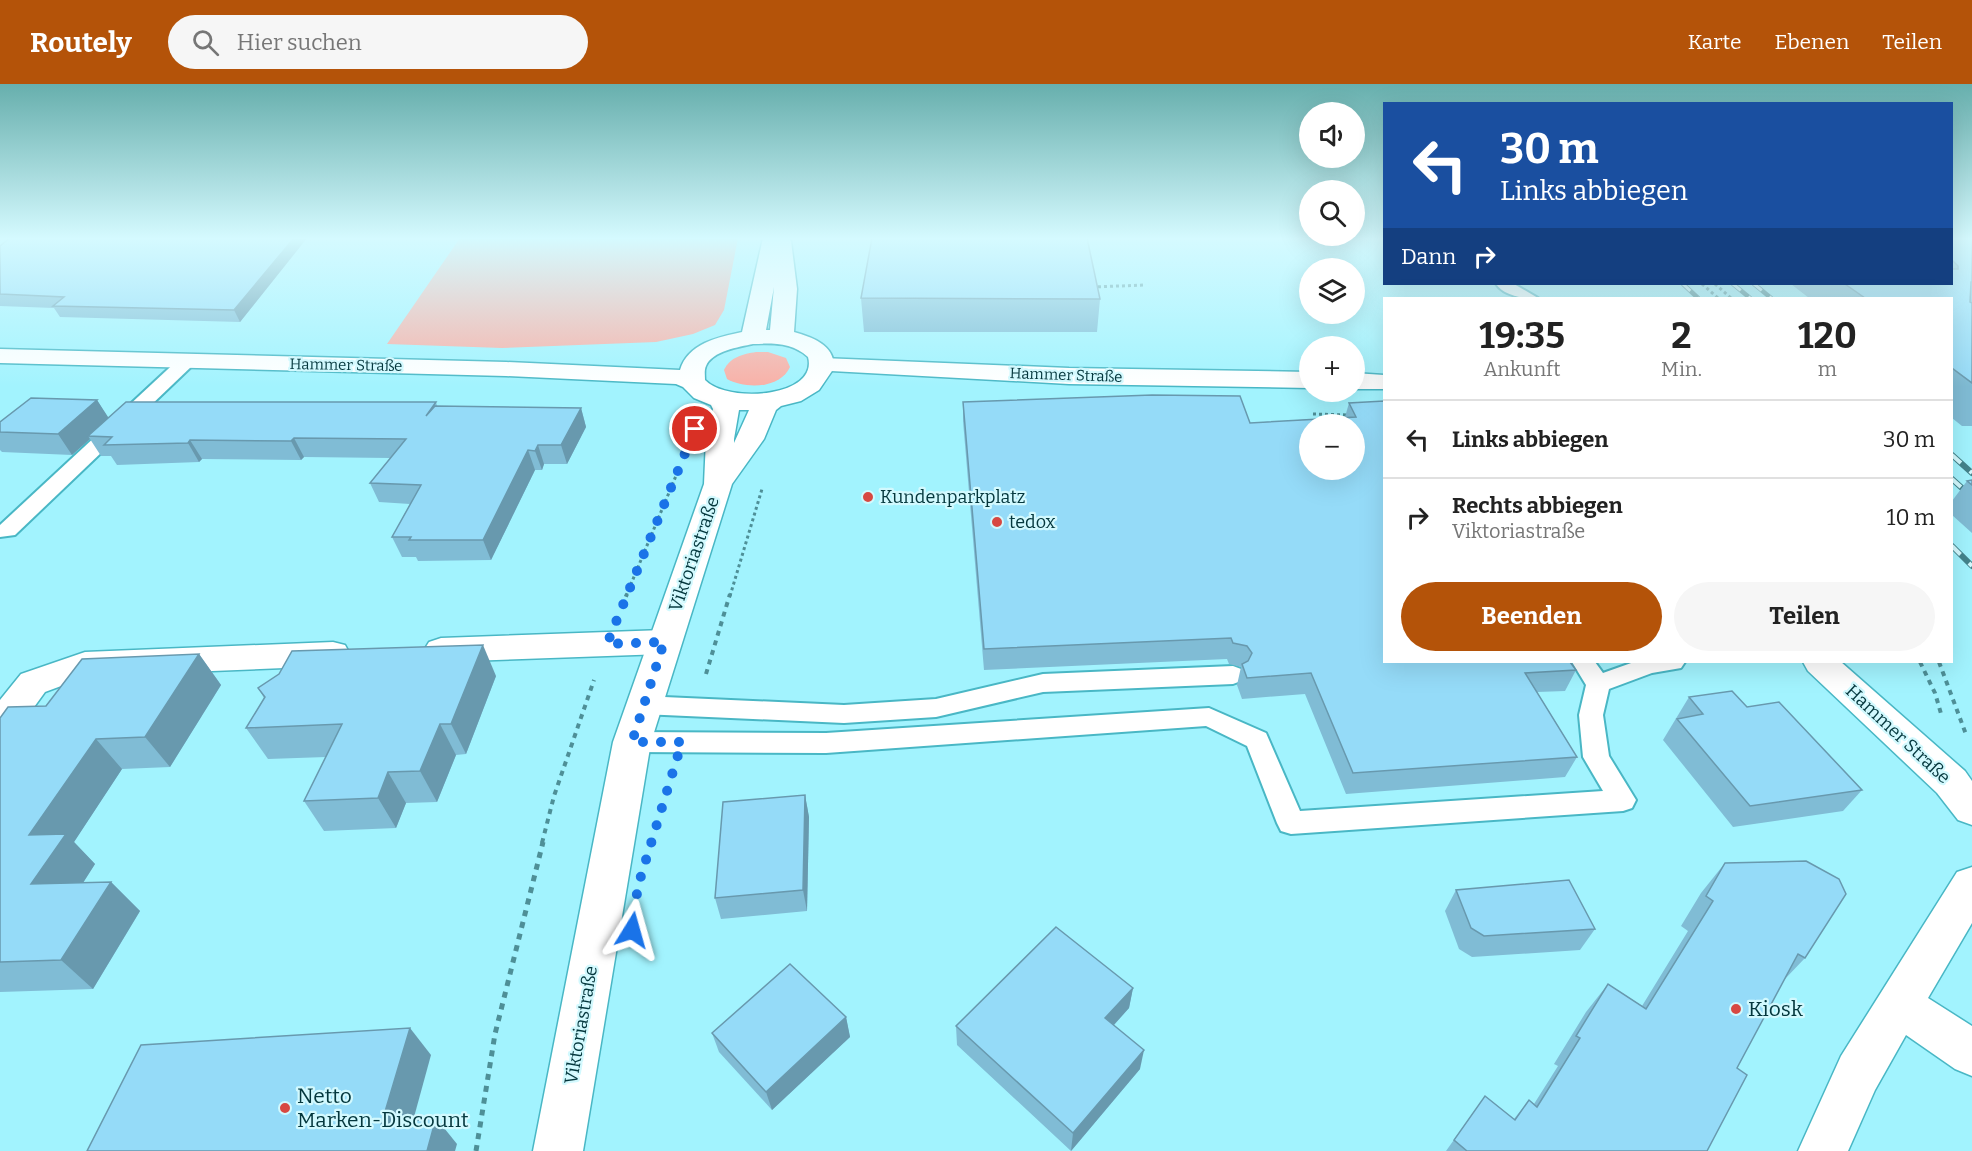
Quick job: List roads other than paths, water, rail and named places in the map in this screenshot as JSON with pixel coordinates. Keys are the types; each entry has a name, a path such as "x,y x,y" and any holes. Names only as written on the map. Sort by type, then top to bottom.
{"main road":[{"path":"753,337 763,288"},
{"path":"781,337 786,306 786,288"},
{"name":"Hammer Straße","path":"506,369 708,352 733,341 753,337 781,337 812,347 820,356 822,365 1070,375 1299,380"},
{"path":"708,352 693,367 693,382 709,397 722,400 749,403 771,401 792,395 808,387 819,376 822,365"},
{"name":"Hammer Straße","path":"0,356 506,369 679,377 693,382"},
{"path":"1365,381 1383,382"},
{"name":"Viktoriastraße","path":"558,1151 637,724 718,484 720,439 726,409 722,400"},
{"name":"Viktoriastraße","path":"718,484 750,440 765,407 771,401"},
{"path":"405,652 664,642"},
{"path":"0,726 33,683 85,664 370,653"},
{"name":"Hammer Straße","path":"1821,663 1951,782 1972,809"},
{"path":"1823,1151 1858,1072 1972,885"},
{"path":"1899,1004 1972,1053"}],"lane":[{"path":"1510,288 1528,297"},
{"path":"0,531 8,530 187,361"},
{"path":"1583,663 1598,684"},
{"path":"1598,684 1648,665 1665,663"},
{"path":"637,724 696,708 844,714 913,710 936,708 1044,683 1233,675"},
{"path":"637,724 826,743 1209,717 1257,740 1291,823 1392,818 1623,800 1596,758 1590,714 1598,684"}],"railway":[{"path":"1687,288 1697,297"},
{"path":"1738,288 1749,297"},
{"path":"1759,288 1770,297"},
{"path":"1953,456 1972,473"},
{"path":"1953,480 1972,497"},
{"path":"1953,547 1972,566"}],"place":[{"name":"Kundenparkplatz","path":"868,497"},
{"name":"tedox","path":"997,522"},
{"name":"Kiosk","path":"1736,1009"},
{"name":"Netto Marken-Discount","path":"285,1108"}]}
